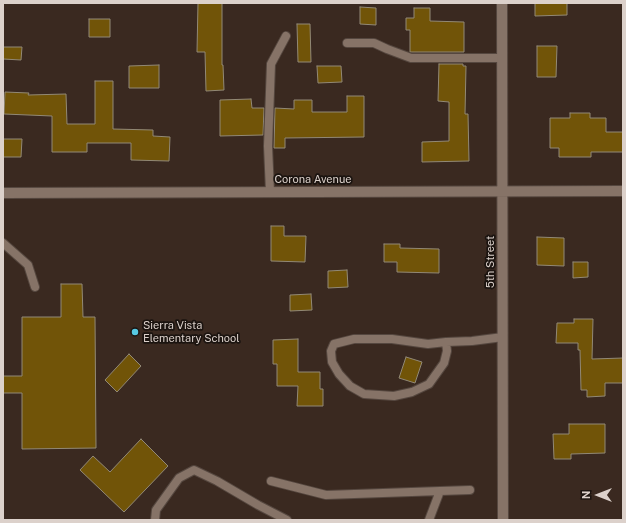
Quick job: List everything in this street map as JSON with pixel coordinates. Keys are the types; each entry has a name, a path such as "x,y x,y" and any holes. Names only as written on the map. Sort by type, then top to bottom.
{"street":[{"name":"5th Street","path":"502,3 503,520"},
{"name":"Corona Avenue","path":"3,193 623,191"}],"lane":[{"path":"270,192 268,146 271,64 286,36"},
{"path":"347,43 374,43 411,58 502,58"},
{"path":"3,243 28,265 35,287"},
{"path":"446,342 447,352 444,363 429,384 412,392 394,396 364,394 350,386 339,374 332,362 331,352 334,344 354,339 392,339 428,344 446,342 503,337"},
{"path":"155,520 156,510 179,478 194,470 217,481 287,520"},
{"path":"271,481 326,495 470,490"},
{"path":"429,520 440,491"}],"building":[{"path":"198,3 222,3 222,65 224,90 206,91 205,52 197,52"},
{"path":"535,3 567,3 567,15 535,16"},
{"path":"360,7 376,8 376,25 360,24"},
{"path":"414,8 430,8 430,21 464,22 464,52 410,52 410,30 406,30 406,18 414,18"},
{"path":"89,19 110,19 110,37 89,37"},
{"path":"297,24 310,24 311,62 298,62"},
{"path":"537,46 557,46 556,77 537,77"},
{"path":"3,47 22,47 21,60 3,59"},
{"path":"439,64 463,64 463,66 466,66 465,114 468,114 469,161 422,162 422,142 449,141 449,102 438,101"},
{"path":"159,65 159,88 129,88 129,66"},
{"path":"317,66 341,66 342,82 318,83"},
{"path":"95,81 113,81 113,129 153,130 153,136 170,137 169,161 131,160 131,143 87,143 87,152 52,152 52,116 4,114 5,92 29,93 28,95 66,94 67,124 95,124"},
{"path":"347,96 364,96 364,137 285,138 285,148 274,148 275,108 294,109 294,100 312,100 312,112 347,112"},
{"path":"251,99 252,108 264,108 263,135 220,136 220,100"},
{"path":"570,113 590,113 590,118 606,118 606,132 623,132 623,152 591,152 591,157 559,157 559,148 550,148 550,118 570,118"},
{"path":"3,139 22,139 21,157 3,157"},
{"path":"271,226 284,226 284,236 306,236 305,262 271,261"},
{"path":"537,237 564,238 564,266 537,265"},
{"path":"384,244 400,244 400,248 439,249 439,273 397,272 397,262 384,262"},
{"path":"573,262 588,262 588,277 573,278"},
{"path":"347,270 348,287 328,288 328,271"},
{"path":"61,284 82,284 83,317 95,317 96,448 22,449 22,393 3,393 3,376 22,376 22,317 61,317"},
{"path":"311,294 312,310 290,311 290,295"},
{"path":"574,319 593,319 592,359 623,358 623,383 605,383 605,396 587,397 587,390 581,390 580,350 578,350 578,343 556,343 557,323 574,323"},
{"path":"298,339 298,372 320,372 320,389 323,389 323,406 297,406 298,386 277,386 277,364 273,364 273,340"},
{"path":"129,354 141,366 117,392 105,380"},
{"path":"406,357 422,362 415,383 399,378"},
{"path":"569,424 605,424 605,453 571,454 571,459 554,459 553,434 569,434"},
{"path":"141,439 168,466 124,512 80,470 93,456 110,472"}],"place":[{"name":"Sierra Vista Elementary School","path":"135,332"}]}
